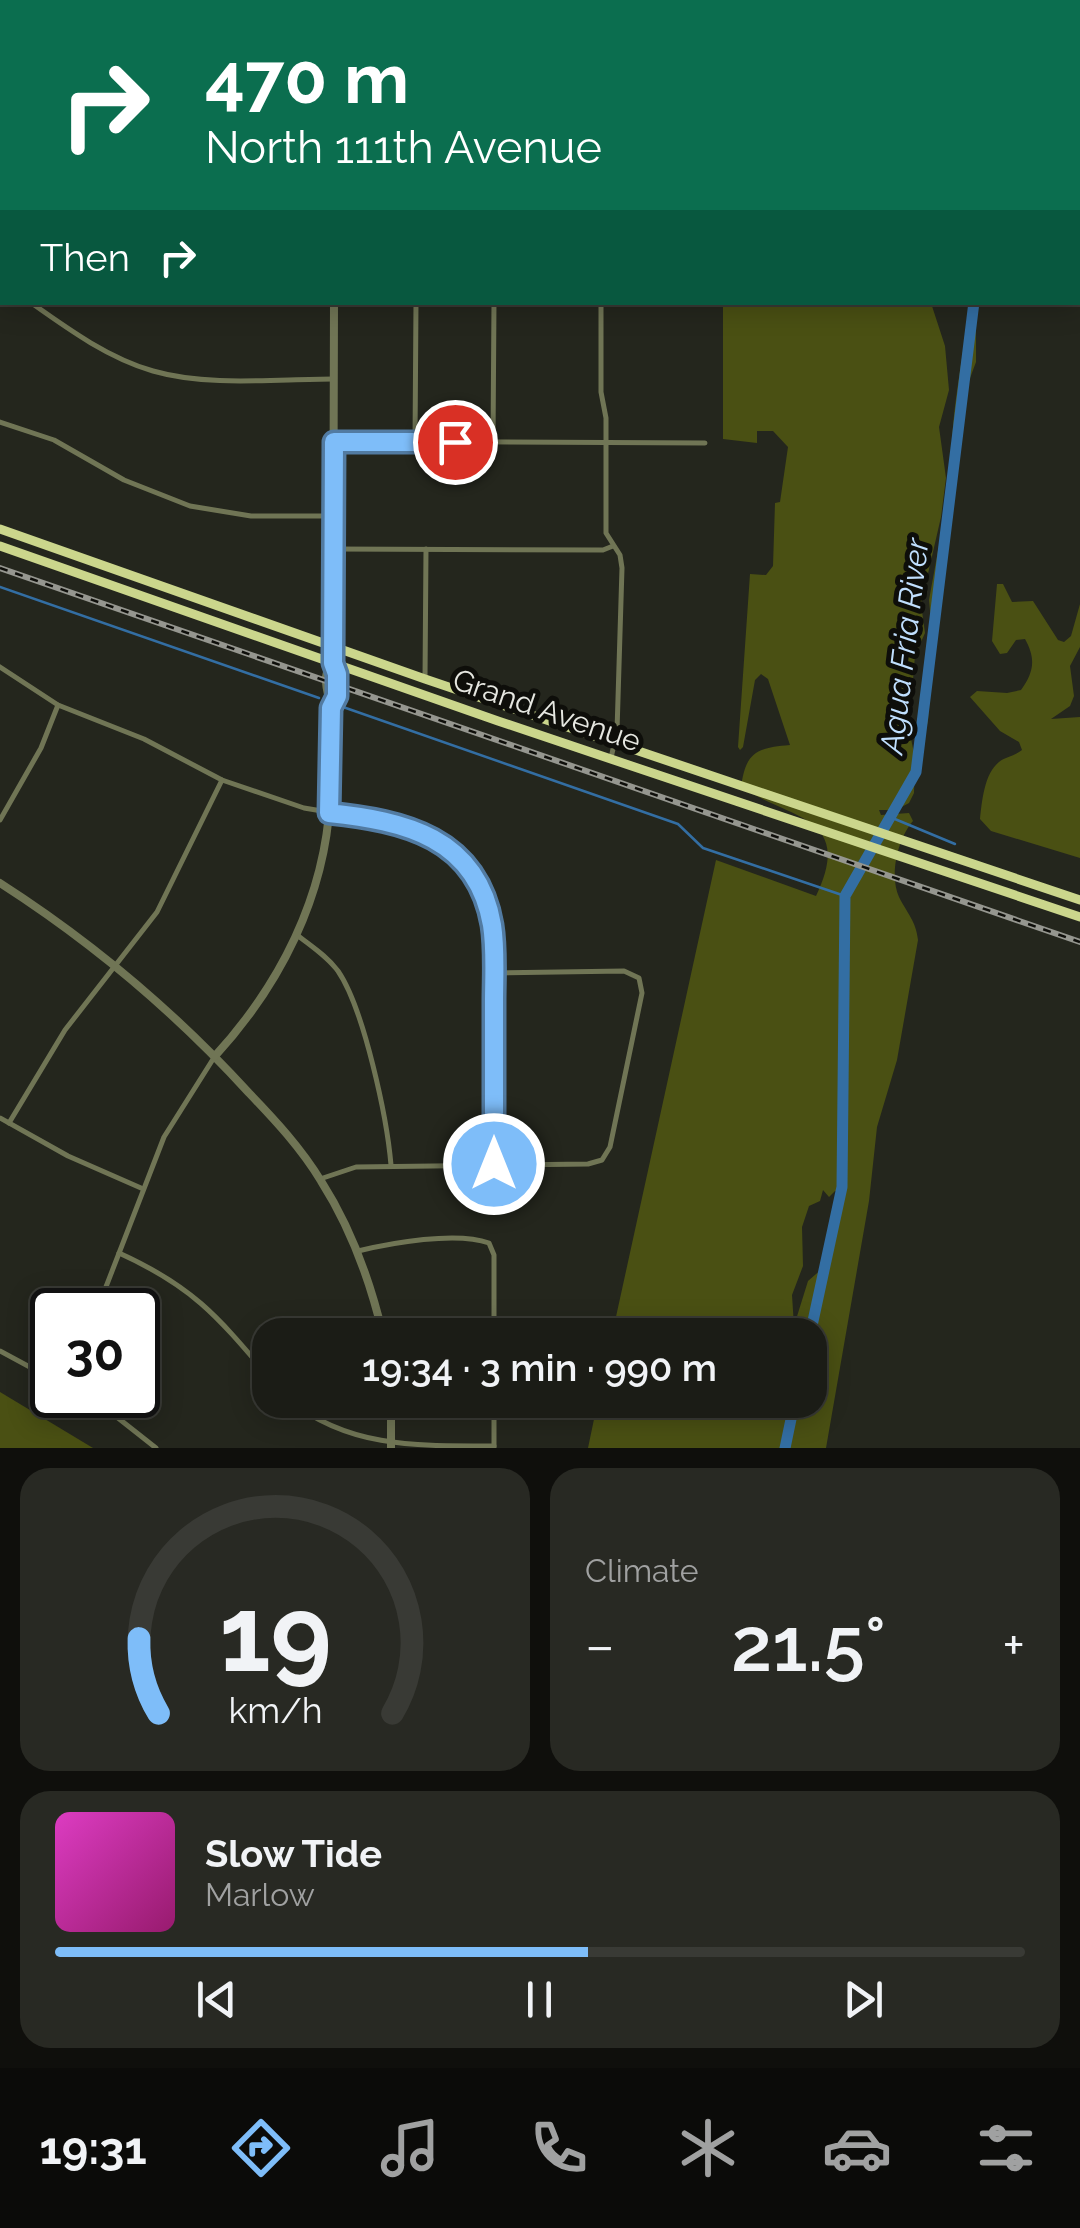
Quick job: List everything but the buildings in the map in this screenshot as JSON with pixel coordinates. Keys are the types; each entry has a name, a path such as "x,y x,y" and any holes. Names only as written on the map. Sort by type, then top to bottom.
{"highway":[{"name":"Grand Avenue","path":"0,529 425,679 1080,900"},
{"name":"Grand Avenue","path":"0,546 1080,917"}],"street":[{"path":"35,305 106,352 153,371 205,378 334,378"},
{"path":"105,1288 142,1188 172,1122 275,978 297,936 313,891 329,813 331,708 337,696 333,663 334,305"},
{"path":"415,442 416,305"},
{"path":"493,442 494,305"},
{"path":"601,305 606,533 622,558 616,744 611,758"},
{"path":"0,422 54,440 124,480 190,506 251,516 333,516"},
{"path":"334,442 705,444"},
{"path":"333,549 603,550 613,546"},
{"path":"425,679 426,549"},
{"path":"0,667 58,704 144,738 222,780 278,802 406,826 438,840 456,855 478,883 492,931 494,1164"},
{"path":"0,820 41,748 58,704"},
{"path":"9,1123 65,1030 162,902 222,780"},
{"path":"0,883 114,966 216,1056 296,1144 320,1179 358,1251 378,1318"},
{"path":"297,936 329,960 350,992 386,1120 391,1164"},
{"path":"320,1179 356,1167 391,1164 588,1164 602,1160 610,1147 642,993 639,978 624,971 494,972"},
{"path":"0,1118 68,1156 142,1188"},
{"path":"358,1251 402,1241 476,1239 488,1243 494,1254 494,1318"},
{"path":"119,1253 154,1269 189,1292 252,1355"},
{"path":"0,1351 30,1367"},
{"path":"114,1418 156,1448"},
{"path":"309,1418 354,1440 391,1447 494,1447 494,1418"},
{"path":"391,1418 391,1447"}],"green space":[{"path":"723,305 932,305 945,346 949,390 939,427 946,478 921,604 925,633 915,655 909,729 915,758 914,793 909,803 896,810 879,810 881,815 909,813 913,821 899,847 895,878 918,940 897,1060 877,1127 869,1201 826,1448 588,1448 594,1418 827,1418 827,1318 796,1318 808,1281 831,1261 843,1192 835,1191 829,1197 823,1190 820,1201 809,1206 802,1227 803,1266 792,1295 793,1318 616,1318 716,860 816,896 826,870 827,850 822,835 812,824 741,787 746,766 755,754 790,745 768,679 761,674 755,680 743,747 738,747 750,574 766,575 773,566 775,503 780,502 788,447 773,431 757,431 757,443 723,439"},
{"path":"970,305 976,305 976,362 955,441 952,476 955,411"},
{"path":"943,523 946,536 936,598 928,721 920,753 926,654 932,631 929,600"},
{"path":"997,584 1003,584 1012,602 1033,601 1058,640 1064,642 1071,636 1080,604 1080,647 1070,666 1074,696 1070,706 1051,719 1080,717 1080,858 991,831 980,819 994,767 1022,750 1019,742 1000,731 970,697 977,691 1021,690 1032,665 1025,639 1016,640 1007,653 1000,654 992,641"},
{"path":"0,1392 30,1410 30,1418 43,1418 93,1448 0,1448"}],"waterway":[{"name":"Agua Fria River","path":"814,1318 842,1187 845,896 916,772 974,305"},
{"path":"0,587 319,698"},
{"path":"343,707 678,824 703,848 845,896"},
{"path":"890,817 955,844"},
{"name":"Agua Fria River","path":"785,1448 791,1418"}],"railway":[{"path":"0,568 1080,942"}],"route":[{"path":"455,442 334,442 333,663 337,696 331,708 329,813 378,819 422,832 456,855 478,883 488,907 494,963 494,1164"}]}
